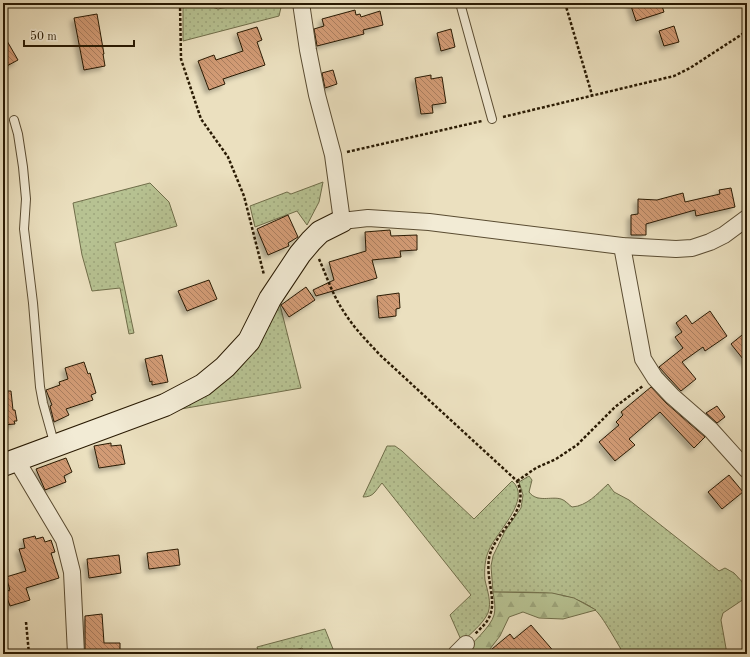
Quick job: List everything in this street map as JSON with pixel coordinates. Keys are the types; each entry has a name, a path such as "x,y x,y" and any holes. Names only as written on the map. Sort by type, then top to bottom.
{"street":[{"path":"301,3 317,96 333,155 342,221"},
{"path":"76,654 72,572 64,540 10,463 165,404 203,385 225,367 249,341 270,299 300,254 320,232 342,221 368,218 429,222 622,246 676,249 692,248 710,242 724,235 747,218"},
{"path":"622,246 643,359 655,378 672,396 711,430 747,470"}],"lane":[{"path":"460,3 492,119"},
{"path":"14,120 18,134 24,175 26,199 24,229 33,303 40,387 55,446"}],"path":[{"path":"180,3 181,59 201,119 228,157 244,196 270,299"},
{"path":"565,3 592,95"},
{"path":"333,155 674,76 690,68 747,31"},
{"path":"311,241 343,312 359,334 517,481 521,494 520,506 494,545 488,563 488,579 492,604 491,614 461,649"},
{"path":"517,481 536,468 556,459 577,445 615,407 655,378"},
{"path":"26,622 29,654"}],"green space":[{"path":"183,3 207,3 209,6 218,9 248,3 282,3 279,16 183,41"},
{"path":"323,182 319,202 307,225 297,211 255,227 250,206 287,192 291,194"},
{"path":"150,183 169,202 177,226 115,243 134,333 129,334 120,288 92,291 82,255 73,203"},
{"path":"279,301 301,388 181,409 183,405"},
{"path":"387,446 395,446 402,451 474,519 512,481 517,488 518,497 516,506 489,550 485,564 485,580 489,600 488,613 480,625 462,642 450,615 471,595 382,483 372,495 363,497"},
{"path":"529,476 532,480 529,492 532,495 540,498 561,499 572,507 587,502 608,484 614,492 629,500 719,571 725,568 734,573 747,587 747,597 723,613 721,620 727,654 624,654 598,613 584,603 572,598 546,593 493,592 491,566 493,556 505,531 521,508 523,495 519,482"},
{"path":"493,592 552,593 574,598 596,610 563,619 539,618 523,612 509,617 500,636 486,654 462,654 485,630 492,620 495,609"},
{"path":"325,629 335,654 305,654 302,648 283,654 259,654 257,647"}],"building":[{"path":"630,3 661,3 664,12 636,21"},
{"path":"355,10 356,15 360,14 361,17 380,11 383,25 363,30 364,34 317,46 314,29 324,26 322,19"},
{"path":"97,14 105,66 84,70 74,18"},
{"path":"674,26 679,42 664,46 659,31"},
{"path":"257,27 262,40 257,42 265,65 223,79 225,84 209,90 198,61 214,55 216,60 243,51 237,33"},
{"path":"451,29 455,47 441,51 437,33"},
{"path":"3,34 18,60 3,68"},
{"path":"333,70 337,84 325,88 322,73"},
{"path":"431,75 431,79 442,77 446,103 432,105 433,113 421,114 415,78"},
{"path":"731,188 735,207 696,216 695,210 646,224 646,235 631,235 631,215 638,214 638,199 657,200 683,193 685,202 720,194 719,190"},
{"path":"288,215 298,237 288,243 289,246 268,255 257,229"},
{"path":"390,230 391,236 417,235 417,250 400,251 401,257 372,260 377,278 316,296 313,290 334,280 329,262 366,251 365,232"},
{"path":"209,280 217,299 187,311 178,291"},
{"path":"306,287 315,300 289,317 281,305"},
{"path":"399,293 400,308 396,309 396,316 379,318 377,296"},
{"path":"710,311 727,336 705,351 703,347 682,362 696,379 681,391 659,367 683,348 675,337 682,332 676,323 686,315 692,324"},
{"path":"747,331 747,364 731,344"},
{"path":"162,355 168,382 152,385 145,359"},
{"path":"84,362 88,374 90,373 96,393 91,395 93,400 66,409 69,415 54,422 50,406 52,405 46,390 60,385 59,382 68,379 65,368"},
{"path":"651,387 666,403 705,437 694,448 660,412 629,439 635,445 615,461 599,442 619,425 616,422 623,415 621,412"},
{"path":"3,391 11,391 13,410 15,410 17,421 14,421 15,424 3,425"},
{"path":"717,406 725,417 717,423 706,413"},
{"path":"111,443 111,446 121,445 125,464 99,468 94,446"},
{"path":"66,458 72,472 64,476 66,482 45,490 36,469"},
{"path":"729,475 743,492 722,509 708,492"},
{"path":"35,536 36,539 43,537 45,542 51,540 55,552 51,553 59,578 26,588 30,600 10,606 5,592 10,590 6,577 26,571 19,549 25,548 23,539"},
{"path":"178,549 180,565 149,569 147,553"},
{"path":"119,555 121,573 89,578 87,559"},
{"path":"102,614 104,643 120,643 120,654 85,654 85,616"},
{"path":"531,625 556,654 486,654 510,634 514,639"}]}
